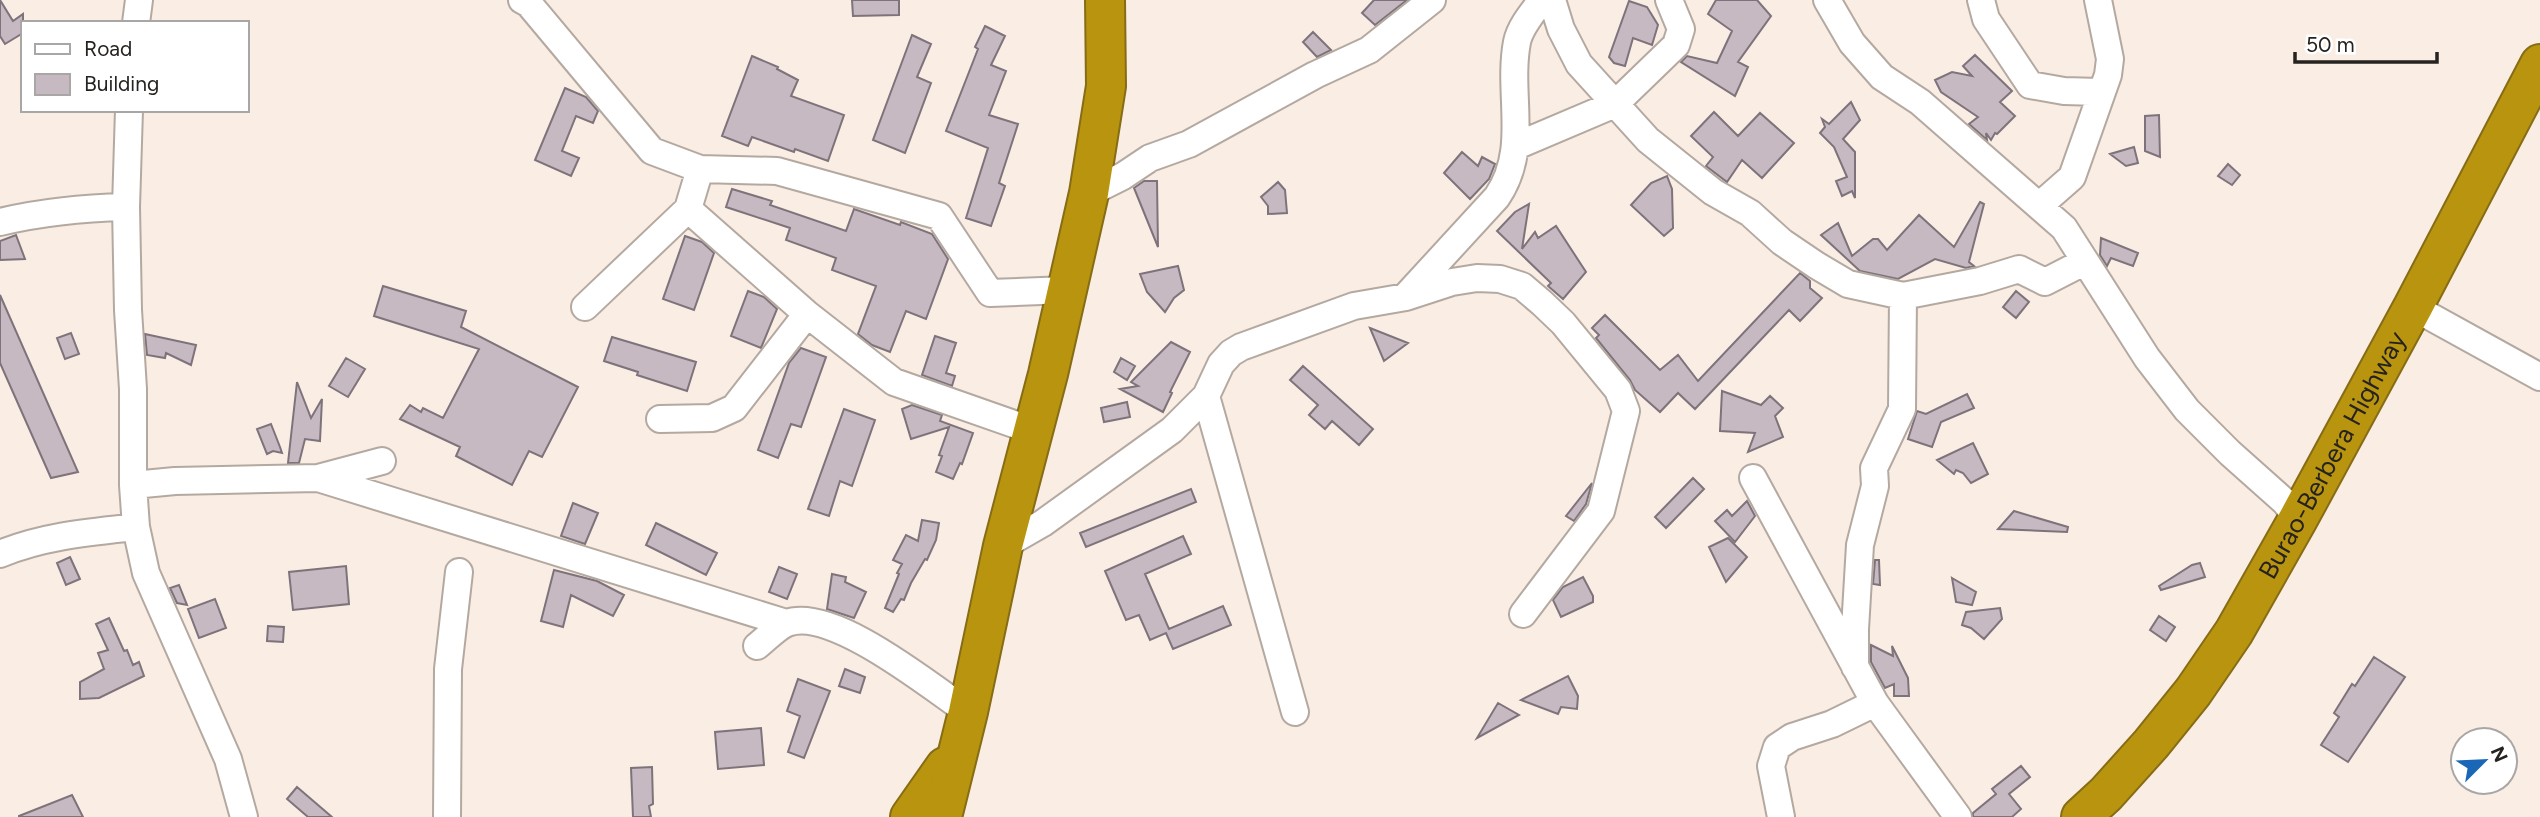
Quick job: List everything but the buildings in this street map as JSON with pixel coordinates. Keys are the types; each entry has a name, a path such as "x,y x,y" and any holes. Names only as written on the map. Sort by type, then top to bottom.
{"highway":[{"path":"942,817 968,712 1003,546 1034,431 1089,192 1107,86 1105,0"},
{"name":"Burao-Berbera Highway","path":"2081,817 2106,794 2193,692 2234,632 2413,307 2540,64"},
{"path":"910,817 957,751"}],"street":[{"path":"136,21 139,0"},
{"path":"522,0 529,4 652,151 700,169 776,171 939,216 990,293 1067,290"},
{"path":"1089,192 1123,176 1150,158 1189,144 1314,75 1369,50 1432,0"},
{"path":"1406,297 1497,197 1507,182 1516,146 1514,77 1518,40 1542,0"},
{"path":"1552,0 1561,29 1579,64 1648,140 1713,192 1750,213 1782,242 1848,284 1903,296 1980,281 2019,269 2045,282 2084,262"},
{"path":"1516,146 1615,104 1676,45 1681,29 1669,0"},
{"path":"1827,0 1852,43 1882,77 1920,102 2064,228 2147,358 2187,410 2285,502 2298,519"},
{"path":"1981,0 1986,19 2030,85 2064,91 2100,92"},
{"path":"2039,206 2072,177 2108,75 2110,59 2098,0"},
{"path":"129,112 126,207 133,388 132,485 136,527 146,573 228,759 244,817"},
{"path":"585,307 688,209 700,169"},
{"path":"0,222 36,213 126,207"},
{"path":"688,209 807,314 894,382 1034,431"},
{"path":"1003,546 1043,523 1172,430 1206,396 1222,364 1241,346 1354,306 1406,297 1452,282 1478,278 1500,279 1522,286 1563,323 1618,390 1626,411 1601,511 1523,614"},
{"path":"1856,667 1855,629 1860,545 1875,486 1874,468 1902,409 1903,296"},
{"path":"2413,307 2540,377"},
{"path":"660,419 712,418 734,408 807,314"},
{"path":"1206,396 1295,712"},
{"path":"132,485 175,481 318,478 382,461"},
{"path":"318,478 786,623 806,620 829,625 860,640 968,712"},
{"path":"1753,478 1875,703 1958,817"},
{"path":"0,554 76,533 136,527"},
{"path":"447,817 448,669 459,572"},
{"path":"757,646 786,623"},
{"path":"1781,817 1771,766 1777,747 1792,737 1832,724 1875,703"}]}
